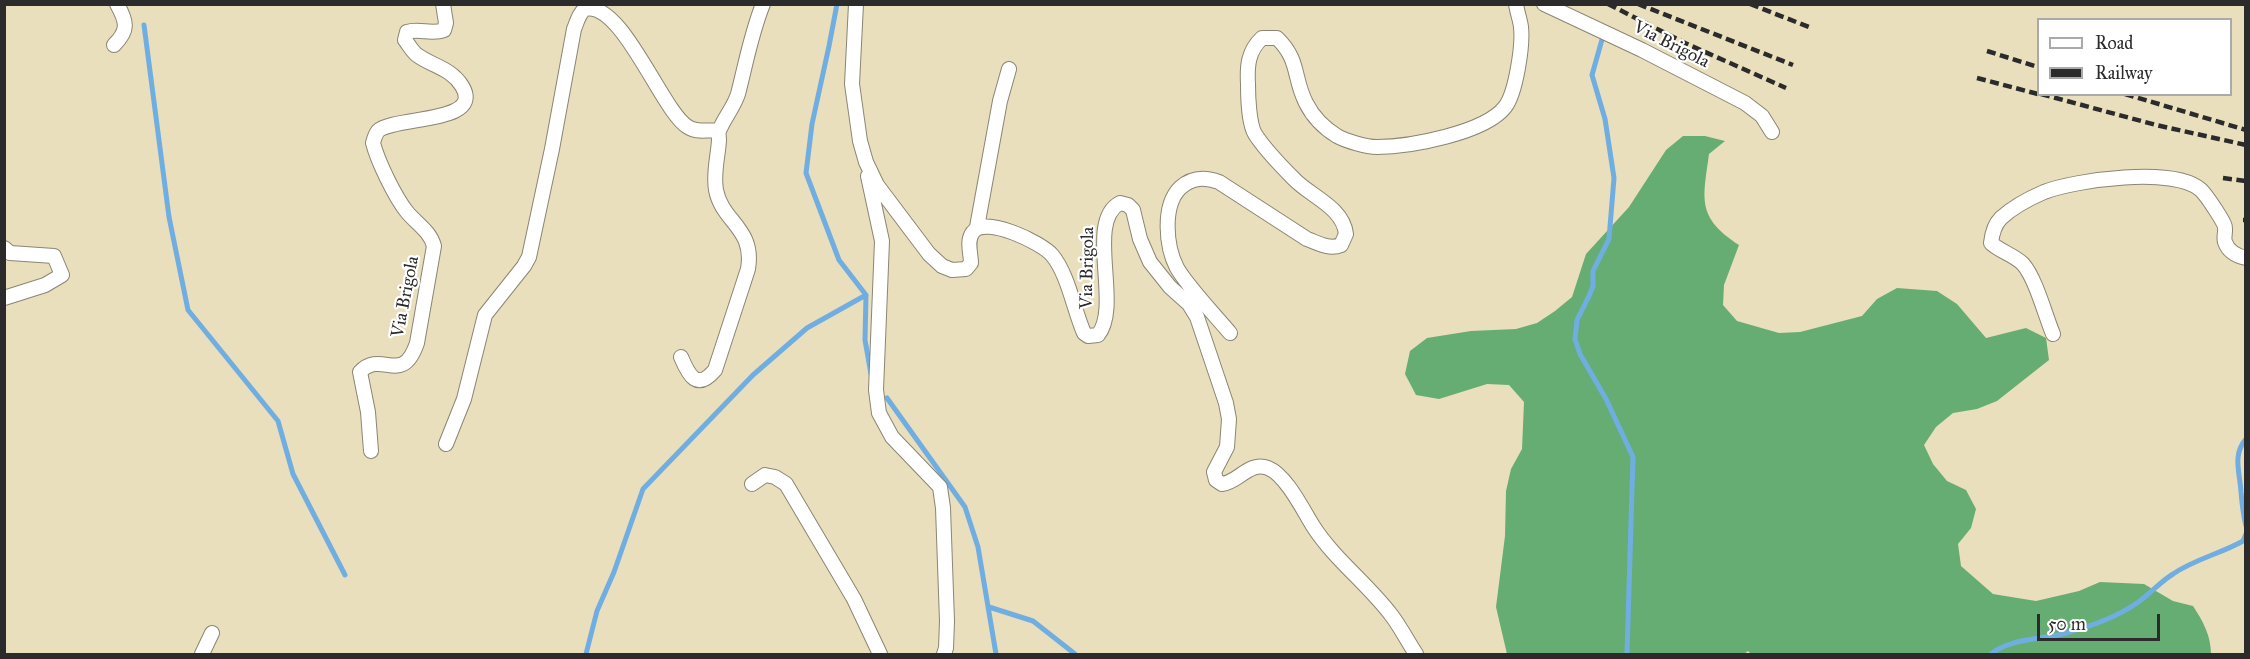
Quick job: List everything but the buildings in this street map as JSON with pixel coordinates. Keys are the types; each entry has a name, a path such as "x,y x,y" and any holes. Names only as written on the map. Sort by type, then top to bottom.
{"street":[{"path":"114,45 122,37 125,24 125,19 117,4"},
{"name":"Via Brigola","path":"371,451 368,412 360,372 366,366 376,364 401,366 408,363 417,343 434,246 432,238 406,212 377,156 373,143 380,130 393,123 453,113 462,107 466,98 464,89 458,80 439,65 417,54 405,40 407,32 412,30 435,33 444,30 446,23 443,4"},
{"path":"681,357 688,374 699,381 709,377 715,370 748,268 751,254 742,232 719,202 715,165 719,130 737,96 751,36 763,4"},
{"path":"855,4 852,84 860,141 882,241 876,390 879,413 892,437 940,487 943,508 946,621 944,654"},
{"path":"1230,333 1177,267 1167,223 1174,196 1182,187 1198,179 1208,178 1219,182 1307,238 1322,245 1334,248 1341,245 1346,234 1337,213 1294,180 1254,132 1247,73 1250,53 1256,44 1262,38 1277,38 1286,47 1294,61 1305,103 1320,123 1340,137 1374,147 1419,144 1485,123 1506,106 1515,81 1519,57 1521,29 1516,4"},
{"name":"Via Brigola","path":"1544,4 1642,50 1745,103 1762,116 1772,132"},
{"path":"446,444 464,399 485,315 529,257 574,29 582,12 590,7 601,8 624,26 660,91 680,121 689,128 700,131 719,130"},
{"path":"866,162 877,185 929,254 942,266 952,270 969,268 970,239 977,227 1000,101 1009,69"},
{"path":"2053,334 2031,275 2021,263 1992,243 1992,235 2000,219 2044,192 2071,185 2127,177 2165,178 2189,184 2200,190 2226,226 2225,242 2235,255 2246,258"},
{"name":"Via Brigola","path":"977,227 990,226 1008,231 1036,242 1052,255 1062,271 1084,333 1093,336 1098,335 1102,330 1106,314 1105,235 1108,214 1119,203 1128,205 1133,210 1140,239 1150,262 1170,287 1189,304 1197,317 1226,403 1229,436 1227,447 1214,472 1216,480 1227,484 1250,469 1258,467 1268,468 1278,474 1319,535 1392,616 1416,654"},
{"path":"4,248 10,253 54,256 62,275 45,285 4,298"},
{"path":"752,484 765,475 775,477 786,484 854,599 880,654"},
{"path":"202,654 212,633"}],"green space":[{"path":"1683,136 1705,136 1725,141 1709,154 1705,195 1709,216 1715,225 1739,245 1724,285 1723,305 1737,321 1779,333 1800,332 1862,316 1877,299 1897,288 1937,291 1957,304 1986,338 2026,328 2046,338 2049,360 1997,401 1977,409 1953,413 1936,427 1924,445 1933,464 1947,481 1966,490 1976,509 1971,528 1958,544 1961,566 1993,594 2036,601 2079,591 2100,582 2144,584 2173,601 2193,606 2206,629 2211,654 1751,654 1748,651 1744,654 1507,654 1496,607 1505,536 1506,491 1511,469 1522,449 1524,402 1509,385 1487,384 1439,399 1416,395 1405,374 1410,351 1427,338 1471,331 1516,329 1537,323 1555,311 1572,297 1586,254 1629,207 1666,150"}],"waterway":[{"path":"837,4 812,124 806,173 839,260 866,295 865,340 871,374"},
{"path":"144,25 169,217 188,310 278,421 293,474 345,575"},
{"path":"1603,36 1592,75 1605,119 1614,178 1609,239 1593,271 1593,286 1577,320 1575,339 1580,354 1606,399 1633,457 1627,654"},
{"path":"586,654 597,611 614,572 643,489 753,375 807,328 866,295"},
{"path":"887,398 965,507 978,547 996,654"},
{"path":"2246,439 2238,458 2246,526"},
{"path":"1991,654 2007,645 2066,633 2111,617 2137,603 2181,569 2243,541 2246,534"},
{"path":"989,607 1033,621 1075,654"}],"railway":[{"path":"1608,4 1685,43 1786,88"},
{"path":"1638,4 1793,65"},
{"path":"1750,4 1809,27"},
{"path":"1987,51 2037,67"},
{"path":"1977,78 2037,94"},
{"path":"2048,96 2156,125 2246,145"},
{"path":"2132,96 2246,130"},
{"path":"2223,178 2246,181"}]}
